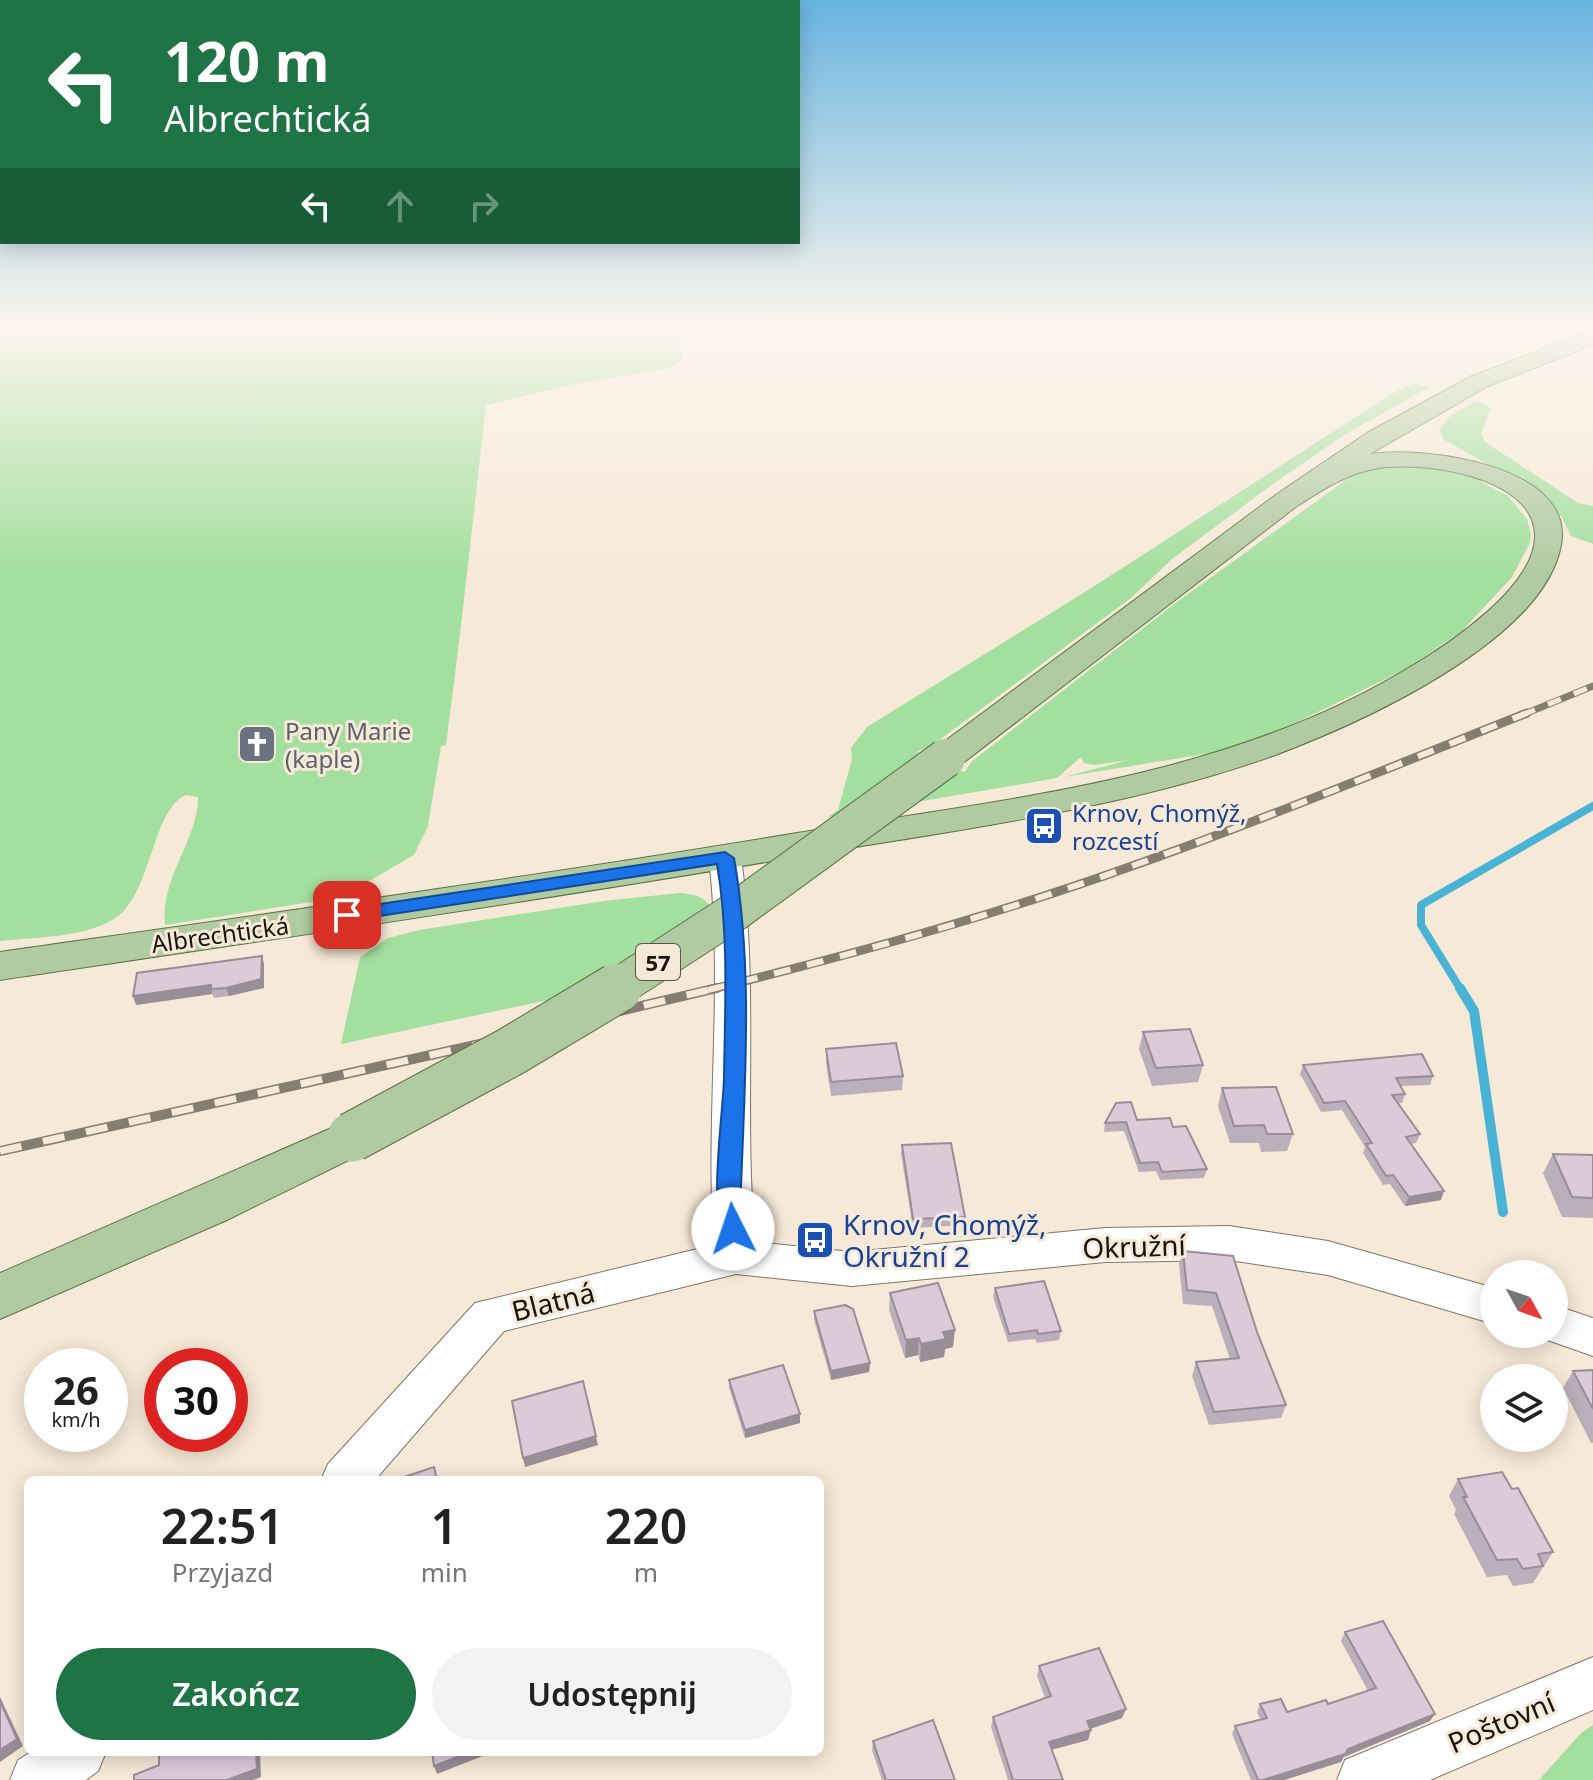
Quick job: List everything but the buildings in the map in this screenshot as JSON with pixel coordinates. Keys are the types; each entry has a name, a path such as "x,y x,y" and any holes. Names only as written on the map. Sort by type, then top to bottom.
{"main road":[{"name":"57","path":"0,1297 209,1206 352,1137 517,1048 662,960 751,900 946,758 1287,500 1376,438 1429,407"},
{"path":"1442,407 1427,428 1448,458"},
{"path":"1376,438 1448,458"},
{"path":"1287,500 1366,462 1448,458"},
{"name":"Albrechtická","path":"0,966 725,858 1016,809 1121,787 1249,752 1356,709 1425,672 1477,636 1513,602 1542,563 1549,539 1543,515 1525,496 1497,477 1448,458"}],"street":[{"path":"725,858 731,892 734,968 729,1201 736,1257"},
{"name":"Okružní","path":"736,1257 852,1269 1105,1245 1229,1243 1328,1258 1480,1302"},
{"name":"Blatná","path":"349,1476 490,1316 736,1257"},
{"path":"1568,1329 1593,1337"},
{"name":"Poštovní","path":"1365,1780 1593,1683"},
{"path":"38,1780 73,1756"}],"green space":[{"path":"0,407 486,407 446,745 441,746 428,826 414,855 347,894 165,925 168,891 196,813 198,797 186,795 174,804 165,817 136,892 127,908 114,919 73,933 0,941"},
{"path":"1371,407 1394,407 1344,435 1273,484 1172,559 1131,598 934,744 917,752 965,772 971,762 1177,602 1354,474 1392,463 1463,472 1508,496 1527,519 1531,534 1530,543 1512,577 1462,631 1404,670 1277,732 1211,753 1064,777 1129,760 1094,765 1084,763 1081,757 1057,778 828,817 838,810 852,759 851,748 867,727 1093,587"},
{"path":"1466,407 1491,408 1481,433 1485,442 1578,503 1593,506 1593,544 1571,536 1561,516 1539,493 1443,439 1439,430 1450,416"},
{"path":"679,893 700,897 714,913 666,975 341,1044 360,957 388,938 419,930 604,901"},
{"path":"1593,1725 1593,1780 1539,1780 1581,1733"}],"waterway":[{"path":"1461,990 1421,925 1421,905 1593,806"},
{"path":"1460,988 1474,1011 1503,1212"}],"railway":[{"path":"1523,715 1593,686"},
{"path":"1523,715 1527,713"},
{"path":"708,990 922,934 1027,902 1281,811 1523,715"},
{"path":"0,1151 717,988"}],"place":[{"name":"Pany Marie (kaple)","path":"257,744"},
{"name":"Krnov, Chomýž, rozcestí","path":"1044,826"},
{"name":"Krnov, Chomýž, Okružní 2","path":"815,1240"}],"route":[{"path":"347,915 725,858 731,892 734,983 729,1201 733,1229"}]}
